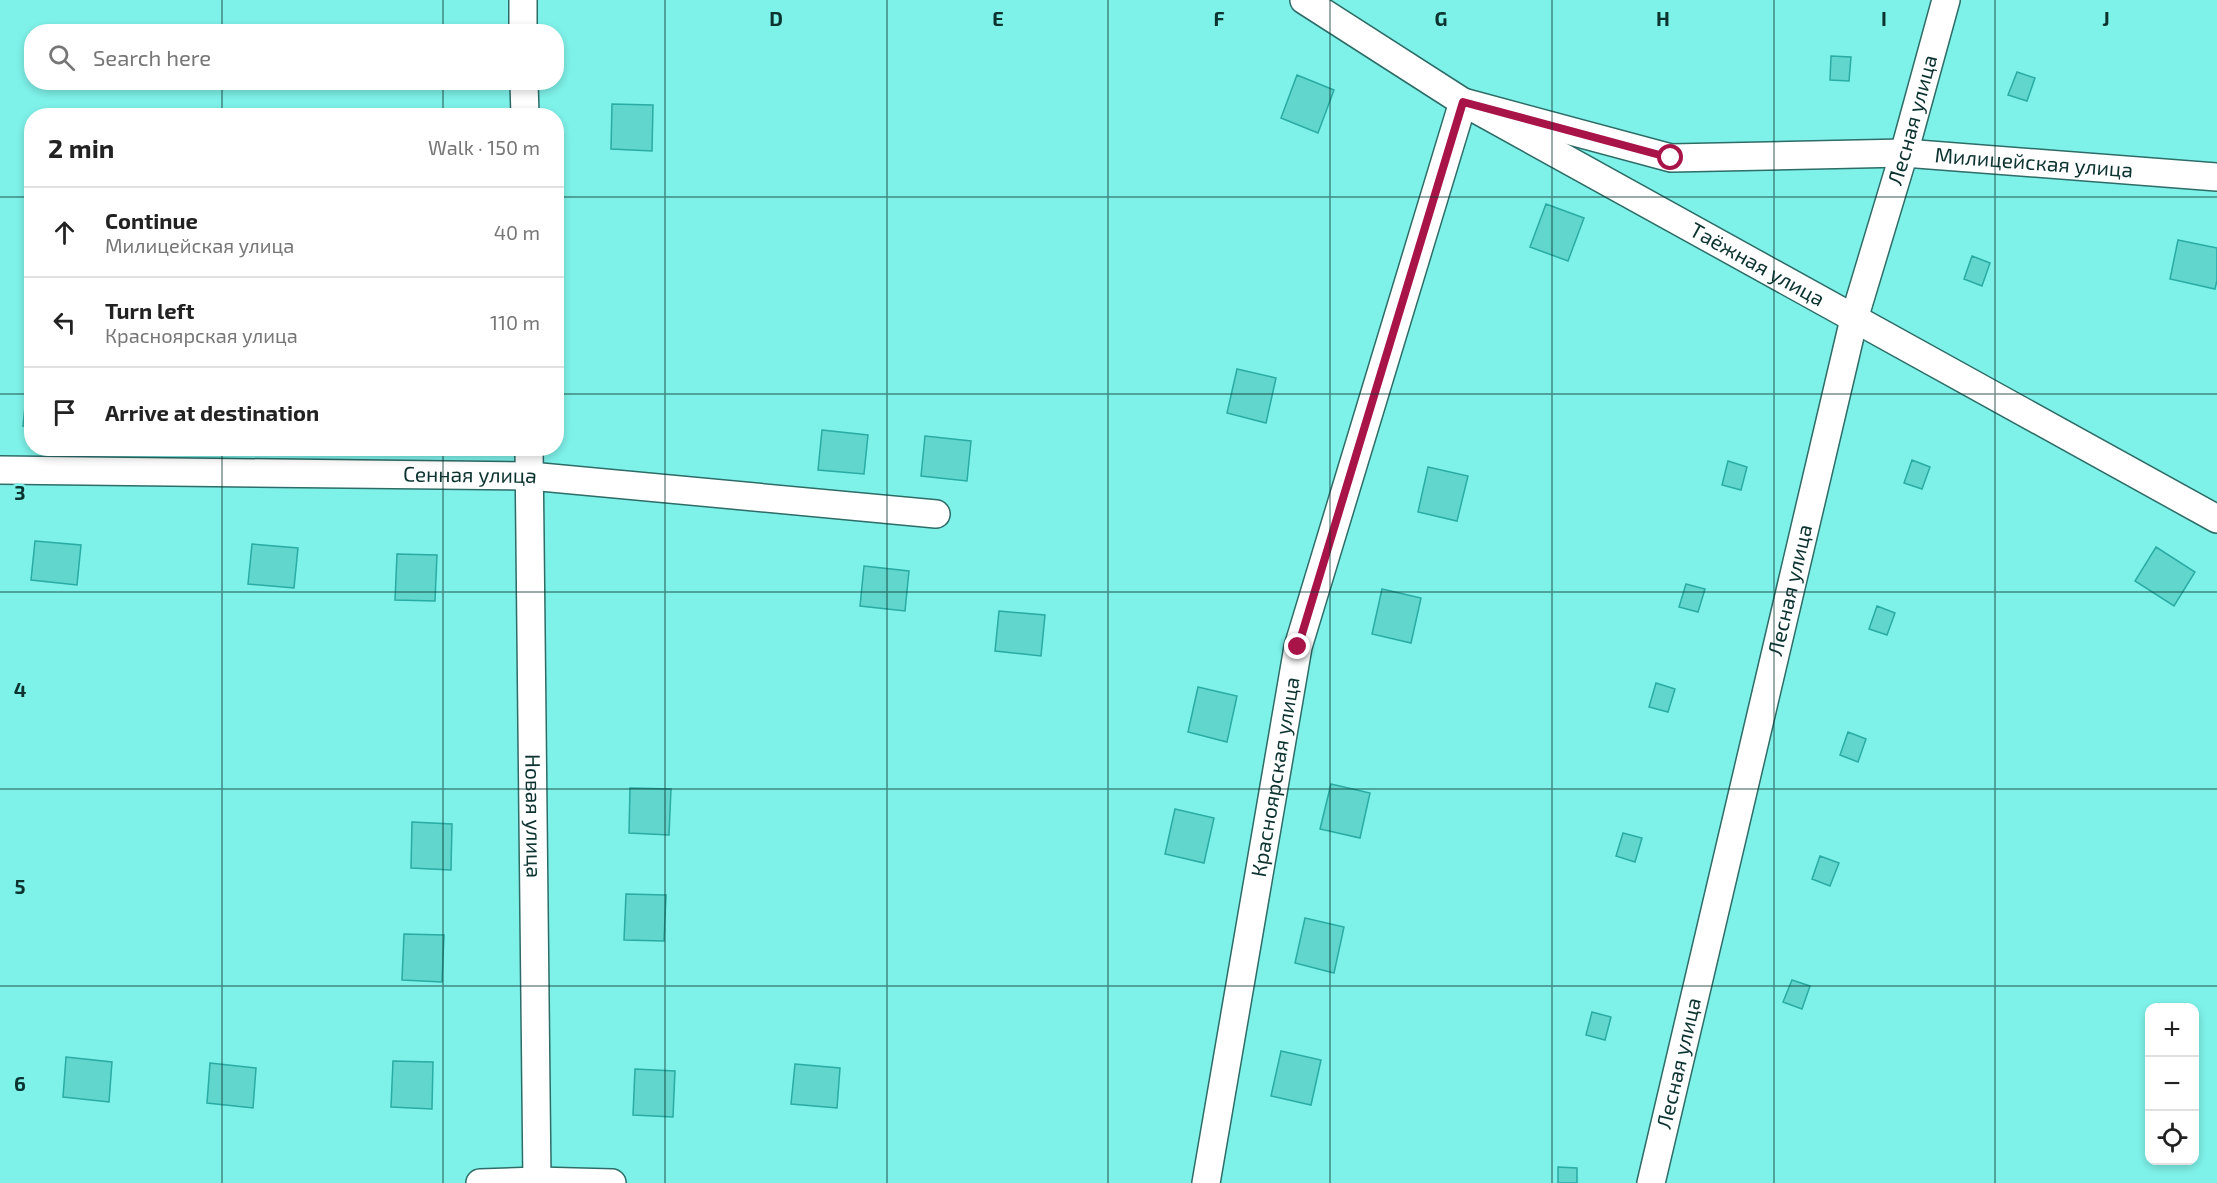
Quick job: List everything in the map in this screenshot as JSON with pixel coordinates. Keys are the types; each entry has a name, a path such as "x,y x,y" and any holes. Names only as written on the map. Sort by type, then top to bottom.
{"street":[{"path":"523,0 523,24"},
{"name":"Таёжная улица","path":"1304,0 1463,102 2217,519"},
{"name":"Лесная улица","path":"1651,1183 1854,319 1904,153 1946,0"},
{"path":"524,90 525,108"},
{"name":"Милицейская улица","path":"1463,102 1671,158 1904,153 2217,177"},
{"name":"Красноярская улица","path":"1206,1183 1298,647 1463,102"},
{"name":"Новая улица","path":"530,456 537,1182"},
{"name":"Сенная улица","path":"0,470 530,476 936,514"},
{"path":"480,1183 612,1183"}],"building":[{"path":"1831,56 1851,57 1849,81 1830,80"},
{"path":"2017,72 2035,78 2027,101 2008,95"},
{"path":"1297,75 1334,90 1318,133 1281,118"},
{"path":"612,104 653,105 652,151 611,149"},
{"path":"1546,204 1584,218 1568,261 1530,247"},
{"path":"2178,240 2217,248 2215,289 2170,279"},
{"path":"1972,256 1990,263 1982,286 1964,279"},
{"path":"1237,369 1276,378 1266,423 1227,413"},
{"path":"822,430 868,435 864,474 818,470"},
{"path":"925,436 971,441 967,481 921,476"},
{"path":"1912,460 1930,467 1922,489 1904,483"},
{"path":"1728,461 1747,467 1741,490 1722,485"},
{"path":"1428,467 1468,476 1457,521 1418,512"},
{"path":"35,541 81,545 77,585 31,580"},
{"path":"252,544 298,548 294,588 248,584"},
{"path":"2156,547 2195,572 2174,606 2135,581"},
{"path":"397,554 437,555 435,601 395,600"},
{"path":"864,566 909,571 905,611 860,606"},
{"path":"1686,584 1705,589 1698,612 1679,607"},
{"path":"1382,589 1421,598 1411,643 1372,634"},
{"path":"1877,606 1895,613 1887,635 1869,629"},
{"path":"999,611 1045,615 1041,656 995,651"},
{"path":"1656,683 1675,689 1668,712 1649,707"},
{"path":"1198,687 1237,696 1227,742 1188,732"},
{"path":"1848,732 1866,739 1858,762 1840,755"},
{"path":"1331,784 1370,793 1360,838 1320,829"},
{"path":"630,788 671,789 669,835 629,833"},
{"path":"1175,809 1214,818 1204,863 1165,854"},
{"path":"412,822 452,824 451,870 411,868"},
{"path":"1623,833 1642,838 1635,862 1616,856"},
{"path":"1820,856 1839,863 1830,886 1812,879"},
{"path":"626,894 666,895 664,941 624,940"},
{"path":"1305,918 1344,927 1334,973 1295,963"},
{"path":"404,934 444,935 442,982 402,980"},
{"path":"1792,980 1810,986 1802,1009 1783,1002"},
{"path":"1592,1012 1611,1017 1605,1040 1586,1035"},
{"path":"1281,1051 1321,1060 1311,1105 1271,1096"},
{"path":"66,1057 112,1062 109,1102 63,1097"},
{"path":"393,1061 433,1062 432,1109 391,1107"},
{"path":"210,1063 256,1068 253,1108 207,1103"},
{"path":"795,1064 840,1068 837,1108 791,1104"},
{"path":"635,1069 675,1071 673,1117 633,1115"},
{"path":"1558,1167 1577,1168 1577,1183 1558,1183"}],"route":[{"path":"1298,647 1463,102 1671,158"}]}
